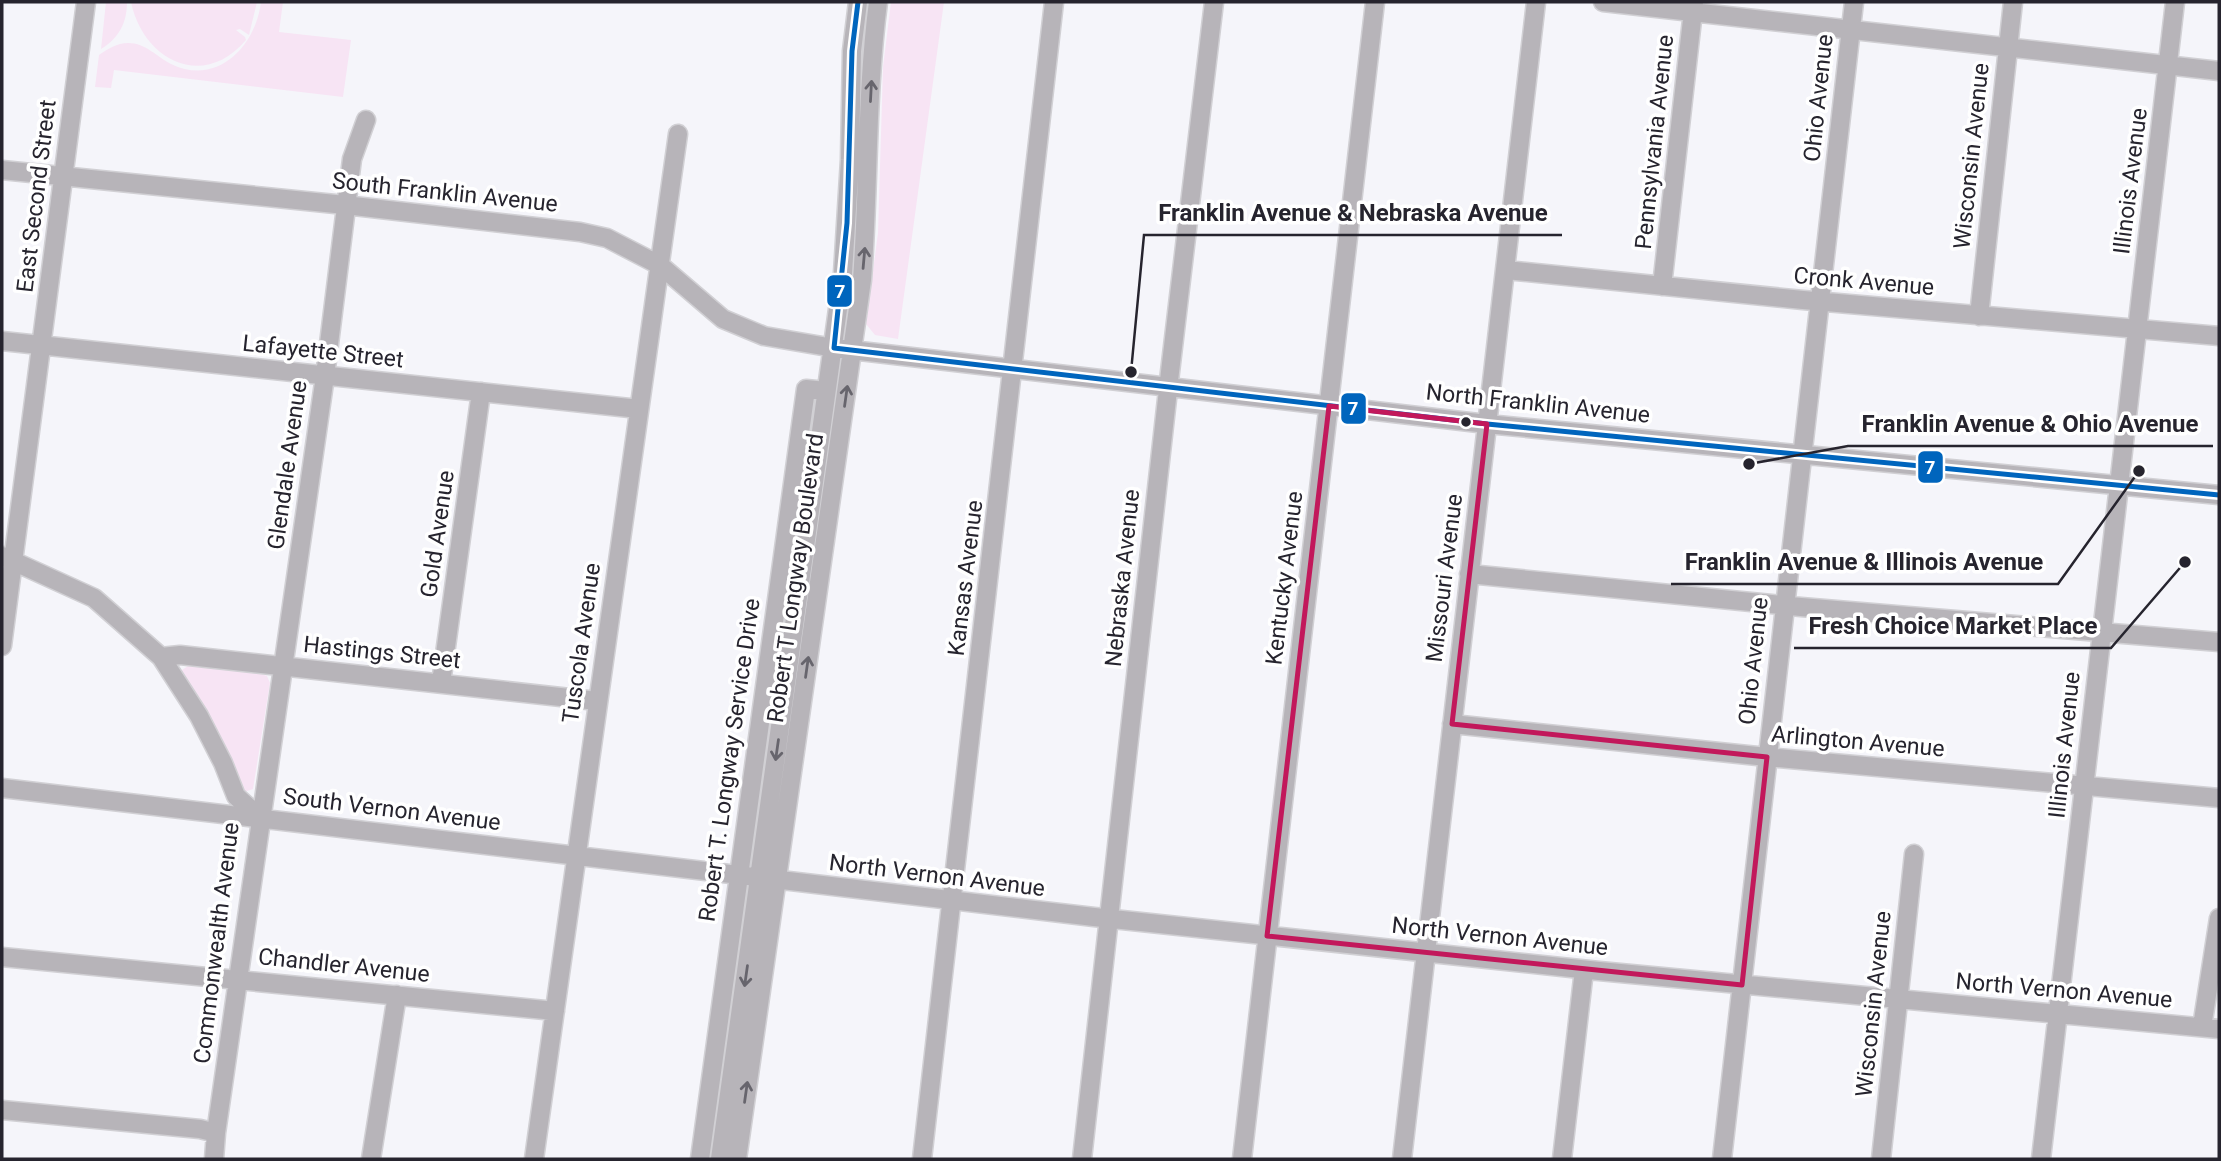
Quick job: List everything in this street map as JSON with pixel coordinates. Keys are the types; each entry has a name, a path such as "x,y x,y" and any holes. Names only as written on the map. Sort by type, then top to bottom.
{"street":[{"name":"East Second Street","path":"2,646 7,557 41,345 86,2"},
{"name":"Robert T Longway Boulevard","path":"737,1159 826,391 834,348 847,223 852,51 858,2"},
{"name":"Robert T Longway Boulevard","path":"720,1159 853,350 866,228 870,90 878,2"},
{"name":"Kansas Avenue","path":"922,1159 1055,2"},
{"name":"Nebraska Avenue","path":"1082,1159 1214,2"},
{"name":"Kentucky Avenue","path":"1242,1159 1375,2"},
{"name":"Missouri Avenue","path":"1402,1159 1536,2"},
{"path":"1603,2 1694,7 1851,29 2219,71"},
{"name":"Ohio Avenue","path":"1722,1159 1854,2"},
{"name":"Wisconsin Avenue","path":"1979,316 2013,2"},
{"name":"Illinois Avenue","path":"2041,1159 2175,2"},
{"name":"Pennsylvania Avenue","path":"1662,286 1694,7"},
{"name":"Glendale Avenue","path":"260,818 325,376 345,205 352,159 366,120"},
{"name":"Tuscola Avenue","path":"534,1159 678,134"},
{"name":"South Franklin Avenue","path":"2,170 580,232 607,238 661,266 723,319 764,336 853,350"},
{"name":"Cronk Avenue","path":"1506,270 1820,302 2219,337"},
{"name":"Lafayette Street","path":"2,341 639,409"},
{"name":"North Franklin Avenue","path":"853,350 1488,424 2219,495"},
{"name":"Robert T. Longway Service Drive","path":"700,1159 806,388 826,391"},
{"name":"Gold Avenue","path":"441,683 481,392"},
{"name":"Commonwealth Avenue","path":"7,557 94,598 161,657 200,716 236,796 260,818 214,1159"},
{"path":"1469,573 1784,605 2219,642"},
{"name":"Hastings Street","path":"161,657 180,655 597,701"},
{"name":"Arlington Avenue","path":"1452,724 1767,757 2219,798"},
{"name":"South Vernon Avenue","path":"2,788 768,879"},
{"name":"Wisconsin Avenue","path":"1881,1159 1914,853"},
{"name":"North Vernon Avenue","path":"768,879 1584,970 2211,1028"},
{"path":"2211,1028 2219,918"},
{"name":"Chandler Avenue","path":"2,957 555,1011"},
{"path":"1562,1159 1584,970"},
{"path":"371,1159 397,995"},
{"path":"2,1110 200,1129 216,1133"}],"highlighted area":[{"path":"1329,406 1487,424 1452,724 1767,757 1742,985 1267,936"}],"shaded area":[{"path":"106,2 127,2 127,10 117,35 101,49"},
{"path":"131,2 257,2 249,35 240,29 236,30 246,40 229,55 212,64 194,66 177,62 161,53 148,40"},
{"path":"261,2 283,2 279,32 351,40 343,97 114,70 111,88 95,87 99,55 124,43 140,45 171,64 188,70 219,66 243,47 258,18"},
{"path":"891,2 944,2 898,339 875,335 866,324 878,233 883,67"},
{"path":"188,666 267,676 270,683 253,789 244,792 182,676 182,670"}],"transit line":[{"name":"7","path":"858,2 852,51 847,223 834,348 1487,424 2219,495"}],"place":[{"name":"Franklin Avenue & Nebraska Avenue","path":"1131,372"},
{"name":"Franklin Avenue & Ohio Avenue","path":"1749,464"},
{"name":"Franklin Avenue & Illinois Avenue","path":"2139,471"},
{"name":"Fresh Choice Market Place","path":"2185,562"}]}
